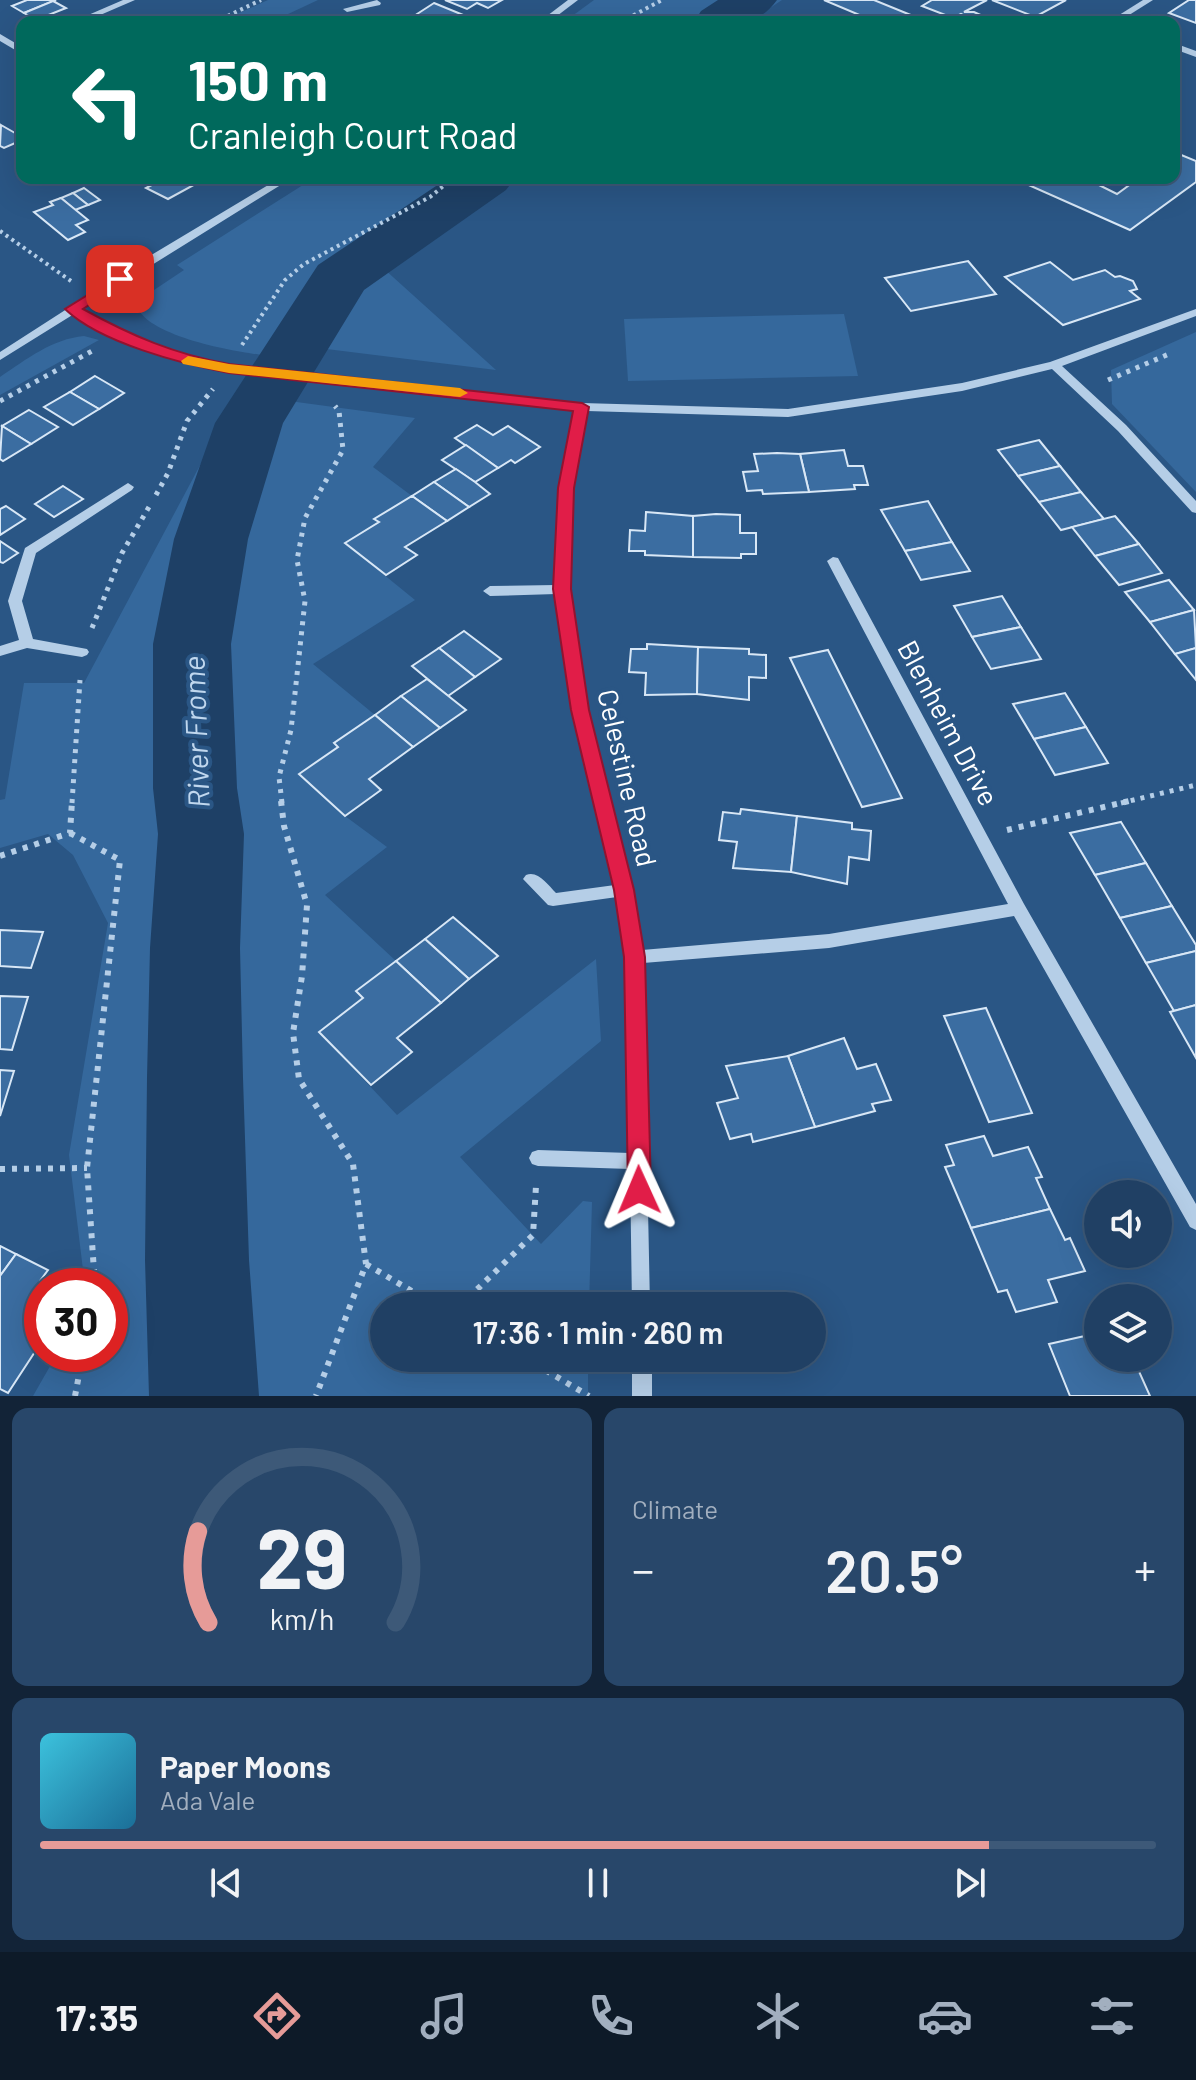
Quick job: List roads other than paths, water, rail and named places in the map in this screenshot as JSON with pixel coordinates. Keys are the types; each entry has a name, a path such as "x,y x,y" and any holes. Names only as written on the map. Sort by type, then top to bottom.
{"street":[{"path":"91,16 131,0"},
{"path":"338,0 347,14 377,3"},
{"path":"551,16 574,0"},
{"path":"1122,16 1149,0"},
{"path":"0,357 275,184"},
{"path":"73,309 121,336 180,359 224,367 582,407 788,413 962,387 1054,365 1196,312"},
{"path":"1054,365 1122,428 1196,509"},
{"name":"Celestine Road","path":"582,407 566,488 562,589 580,710 624,890 635,957 641,1292"},
{"path":"27,643 15,601 30,551 128,487"},
{"name":"Blenheim Drive","path":"833,561 1018,909 1196,1221"},
{"path":"490,591 562,589"},
{"path":"0,651 27,643 82,652"},
{"path":"531,879 553,900 624,890"},
{"path":"635,957 829,941 1018,909"},
{"path":"538,1158 639,1161"},
{"path":"642,1372 642,1396"}],"waterway":[{"name":"River Frome","path":"728,16 752,0"},
{"name":"River Frome","path":"204,1396 197,1260 195,1078 195,948 201,834 195,788 192,644 211,539 249,423 340,278 477,184"}]}
